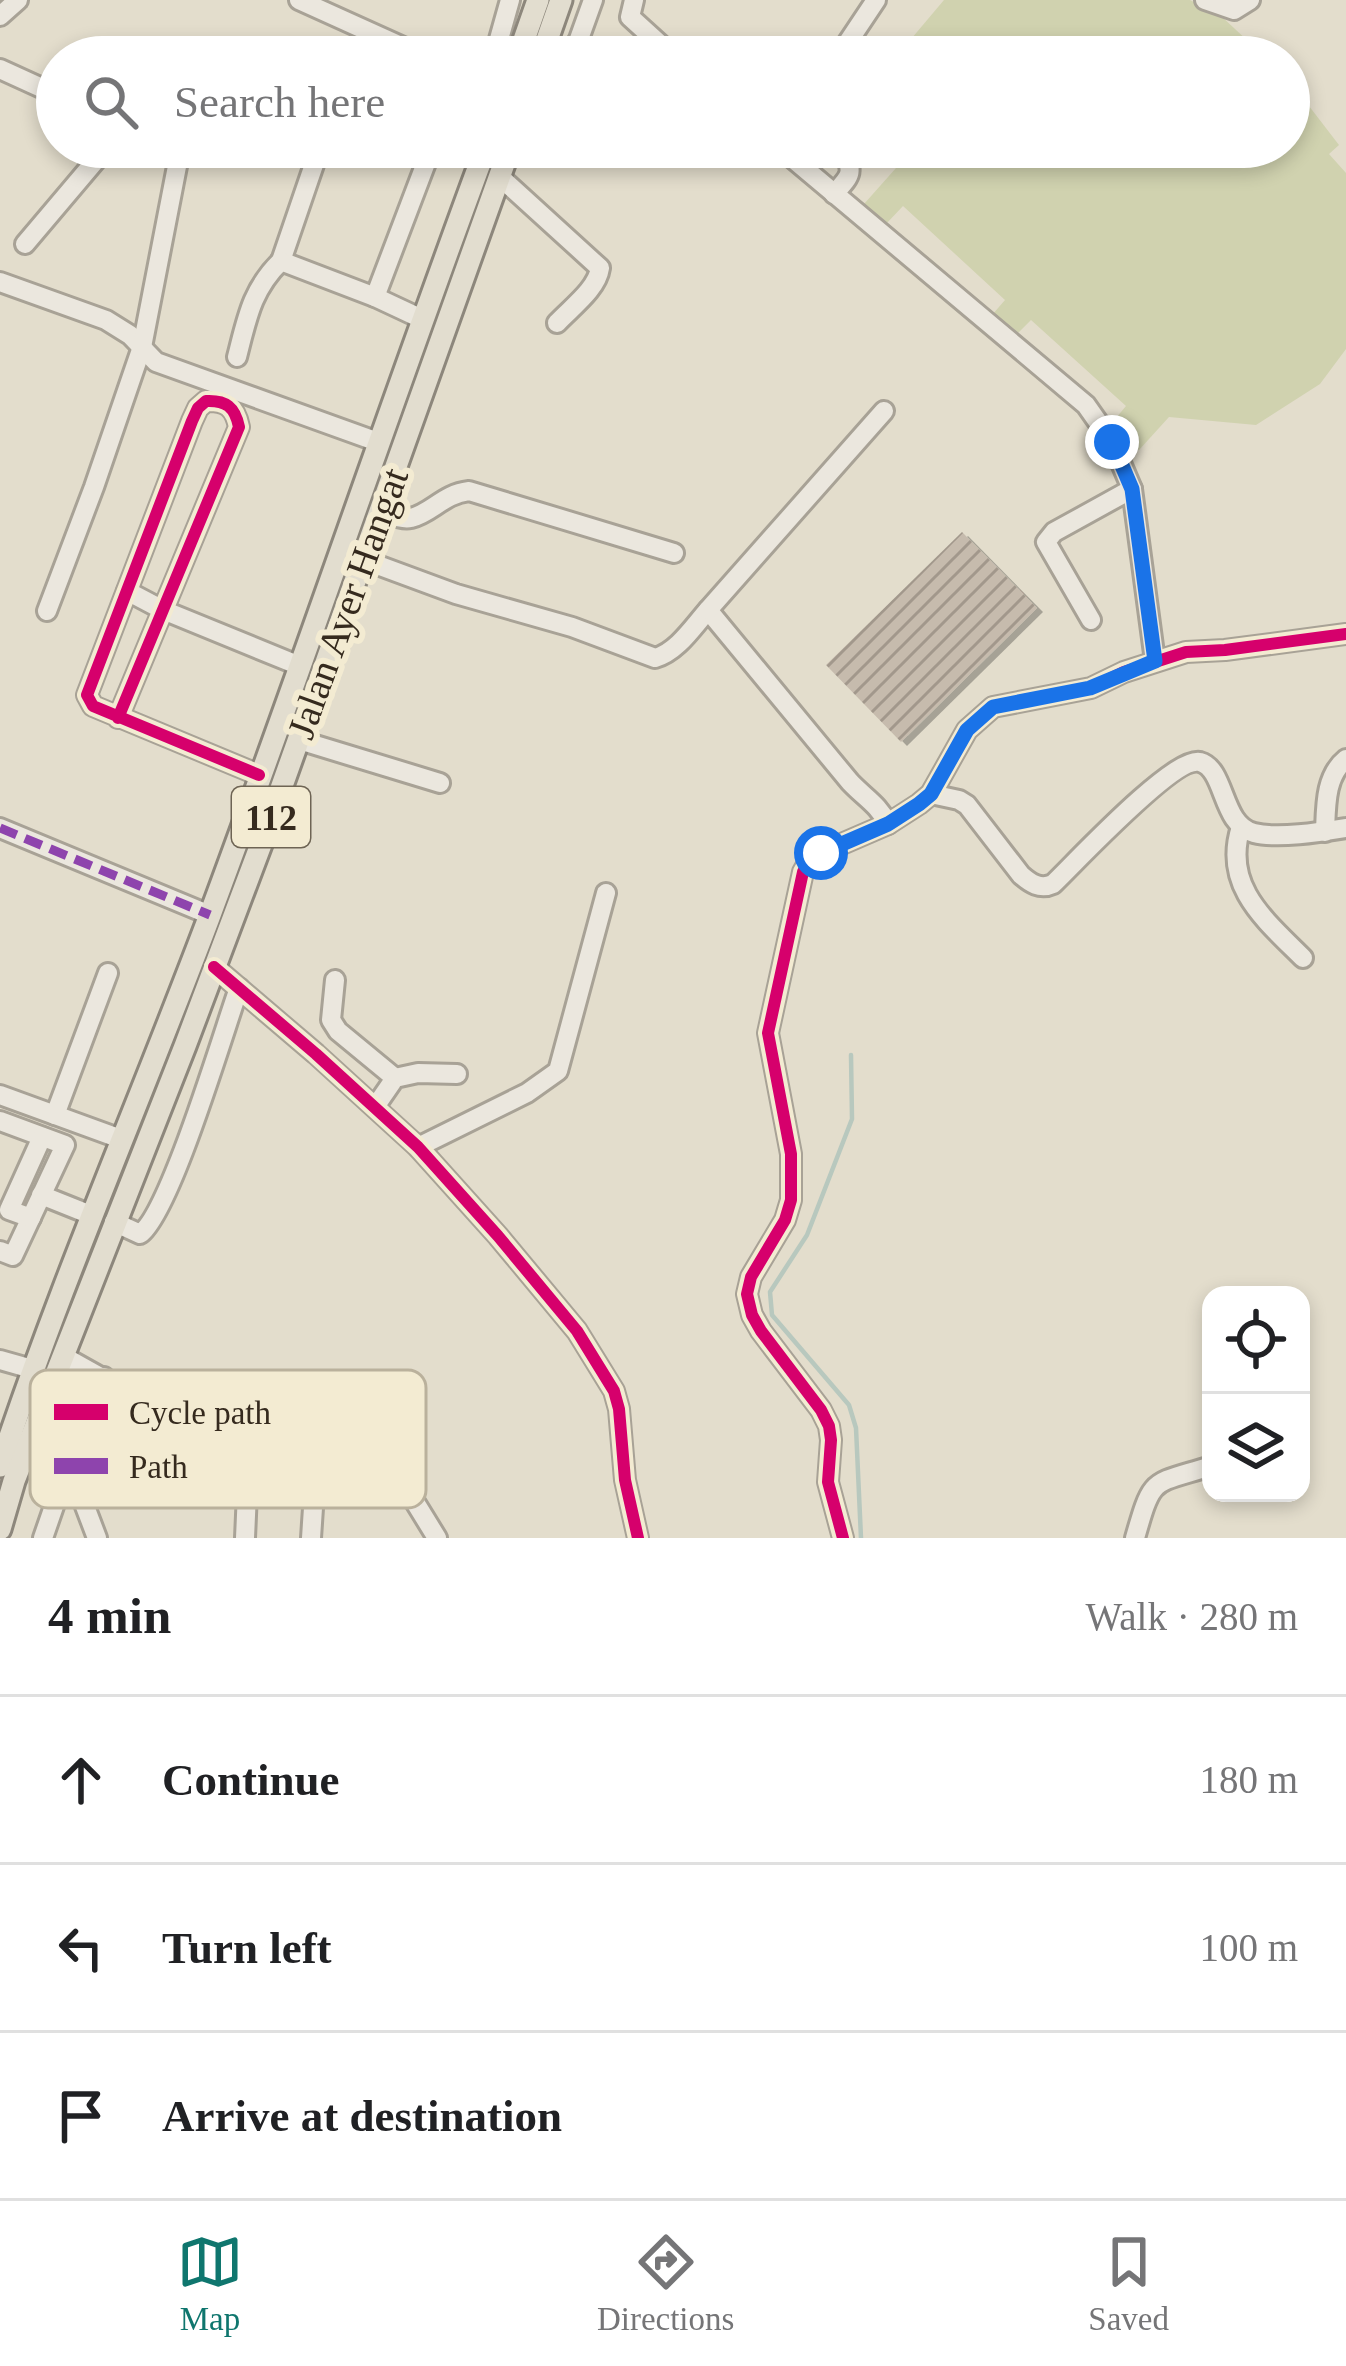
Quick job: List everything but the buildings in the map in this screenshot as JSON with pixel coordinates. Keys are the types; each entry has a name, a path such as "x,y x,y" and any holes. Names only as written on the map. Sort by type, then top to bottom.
{"main road":[{"path":"525,36 538,0"},
{"path":"548,36 561,0"},
{"name":"Jalan Ayer Hangat","path":"32,1370 210,915 478,168"},
{"name":"Jalan Ayer Hangat","path":"56,1370 185,1046 299,740 503,168"},
{"name":"Jalan Ayer Hangat","path":"0,1528 5,1474 30,1378"},
{"name":"Jalan Ayer Hangat","path":"5,1474 30,1423"}],"street":[{"path":"0,16 18,0"},
{"path":"299,0 379,36"},
{"path":"500,36 510,0"},
{"path":"580,36 593,0"},
{"path":"634,0 630,17 651,36"},
{"path":"852,36 876,0"},
{"path":"1205,0 1234,10 1250,0"},
{"path":"0,69 36,85"},
{"path":"25,244 89,168"},
{"path":"47,611 142,347 177,168"},
{"path":"237,357 247,316 260,284 281,261 313,168"},
{"path":"375,297 424,168"},
{"path":"804,168 1086,405 1112,442 1132,489 1155,661"},
{"path":"834,194 850,177 850,168"},
{"path":"500,177 600,268 594,284 557,323"},
{"path":"281,261 422,319"},
{"path":"1,286 106,320 130,334 156,362 378,442"},
{"path":"118,718 238,427 236,412 227,404 206,401 198,408 87,695 93,706 118,718 259,776"},
{"path":"364,560 456,594 663,657 884,411"},
{"path":"1091,620 1048,548 1048,536 1132,489"},
{"path":"380,511 414,518 445,497 469,491 674,553"},
{"path":"127,591 300,666"},
{"path":"708,610 862,796 880,808 888,824"},
{"path":"843,1538 828,1481 829,1426 761,1331 747,1294 751,1277 785,1220 790,1200 791,1154 768,1033 808,863 888,824 931,794 967,730 993,707 1090,688 1186,652 1346,634"},
{"path":"299,740 440,783"},
{"path":"1325,832 1328,790 1339,763 1346,759"},
{"path":"931,794 967,805 1021,875 1043,887 1053,884 1142,797 1187,763 1198,761 1210,768 1234,818 1253,833 1346,828"},
{"path":"1241,827 1235,860 1242,887 1269,924 1303,958"},
{"path":"0,828 210,915"},
{"path":"418,1147 527,1093 558,1072 606,893"},
{"path":"214,968 418,1147 577,1331 607,1375 620,1409 625,1480 638,1538"},
{"path":"55,1115 108,973"},
{"path":"335,980 332,1020 338,1031 394,1078"},
{"path":"114,1222 140,1234 153,1220 174,1175 239,988"},
{"path":"185,1046 215,1054"},
{"path":"375,1107 394,1078 457,1074"},
{"path":"0,1095 121,1139"},
{"path":"0,1121 65,1145 13,1256 0,1251"},
{"path":"31,1218 9,1210 42,1137"},
{"path":"41,1196 91,1215"},
{"path":"63,1356 90,1370"},
{"path":"0,1360 32,1370"},
{"path":"1135,1538 1153,1487 1202,1469"},
{"path":"43,1538 54,1508"},
{"path":"86,1508 97,1538"},
{"path":"245,1538 246,1508"},
{"path":"311,1538 313,1508"},
{"path":"419,1508 437,1538"}],"green space":[{"path":"944,0 1190,0 1220,15 1242,36 914,36"},
{"path":"1310,107 1339,145 1329,154 1346,173 1346,349 1320,384 1256,425 1169,417 1139,450 1111,424 1126,406 1031,320 1015,336 992,315 1005,300 903,206 886,224 864,204 896,168 1310,168"}],"waterway":[{"path":"851,1055 852,1119 807,1235 770,1292 772,1315 849,1405 856,1428 861,1538"}],"marked path":[{"path":"0,828 210,915"}],"cycle path":[{"path":"118,718 239,427 232,410 219,402 206,401 192,421 87,695 93,706 259,775"},
{"path":"843,1538 828,1482 829,1426 761,1331 747,1294 791,1200 791,1154 768,1033 808,863 888,824 931,794 967,730 993,707 1091,688 1186,652 1346,634"},
{"path":"214,967 418,1147 577,1331 614,1391 638,1538"}],"route":[{"path":"821,853 888,824 931,794 956,745 993,707 1090,688 1155,661 1132,489 1112,442"}]}
